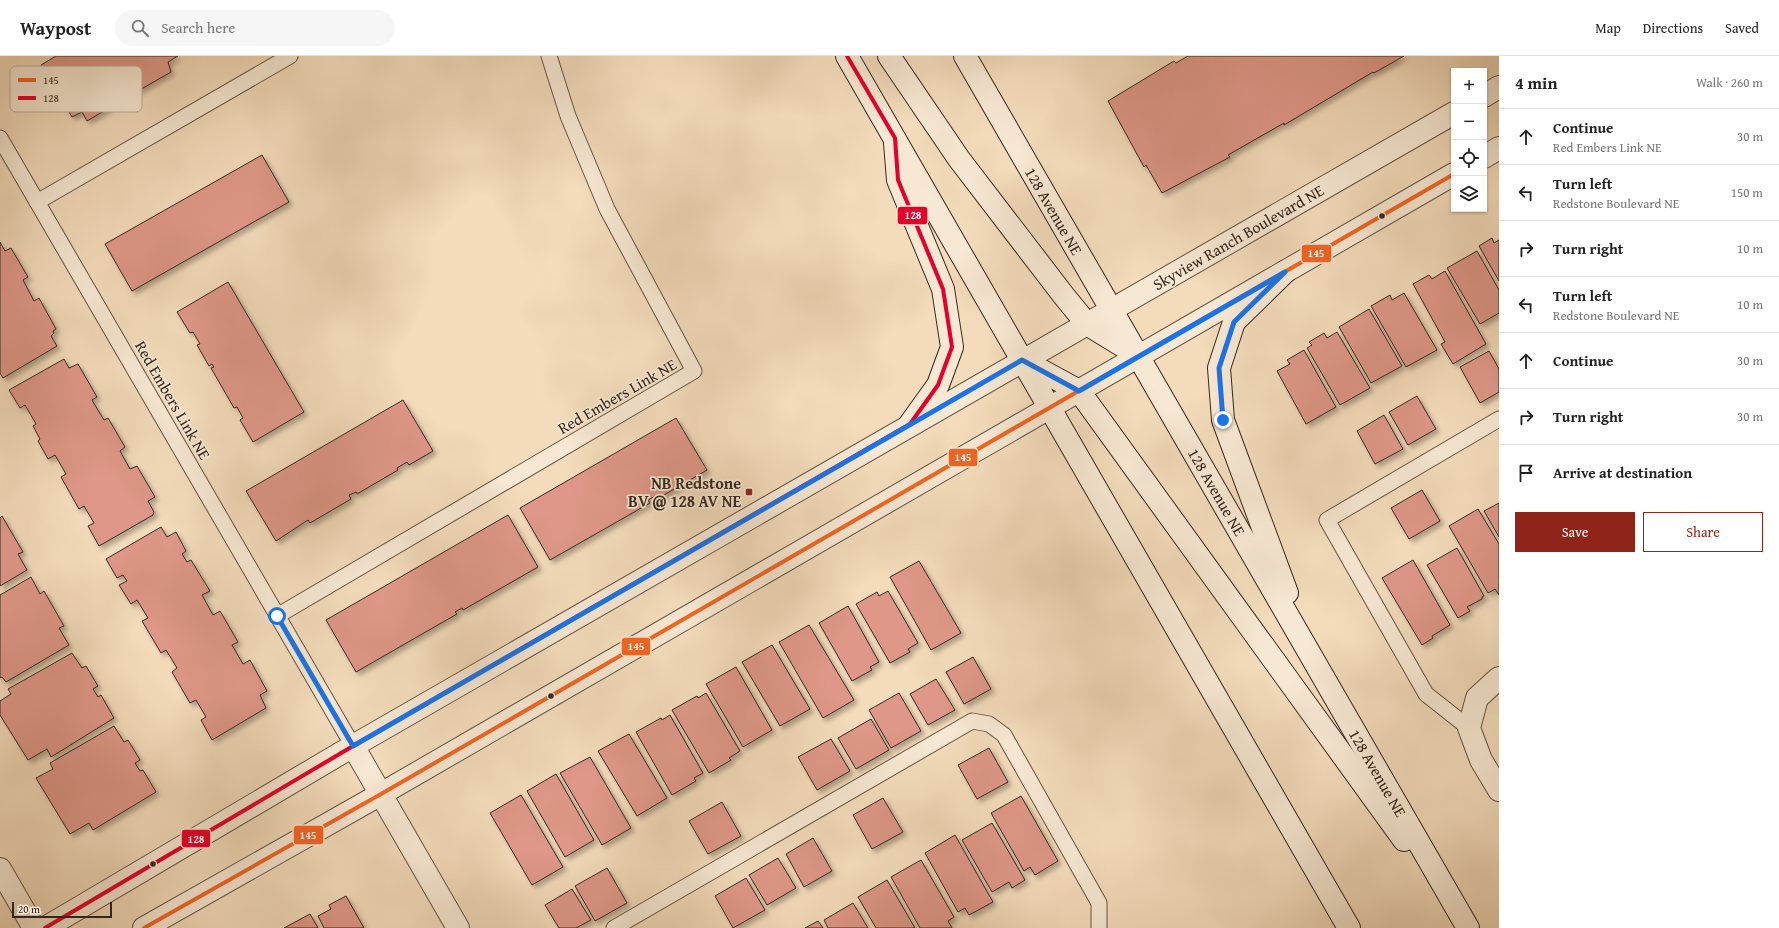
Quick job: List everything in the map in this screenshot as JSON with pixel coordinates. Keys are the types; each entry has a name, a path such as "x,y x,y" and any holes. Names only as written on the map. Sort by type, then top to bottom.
{"main road":[{"path":"847,56 1349,928"},
{"path":"889,56 959,159 1087,324 1139,356"},
{"name":"128 Avenue NE","path":"965,56 1463,920"},
{"path":"1487,94 1499,87"},
{"name":"Skyview Ranch Boulevard NE","path":"45,928 353,746 910,424 1451,115"},
{"path":"895,138 898,180 943,289 952,347 938,385 910,424"},
{"path":"1487,155 1499,148"},
{"path":"144,928 381,794 1451,176"},
{"path":"1285,272 1234,322 1219,368 1223,420 1307,649"},
{"path":"1022,360 1079,391 1377,805 1463,920"},
{"path":"1499,678 1477,698 1469,728 1482,760 1499,790"},
{"path":"353,746 458,928"},
{"path":"0,870 34,928"}],"lane":[{"path":"37,202 290,56"},
{"name":"Red Embers Link NE","path":"277,616 694,371 607,209 568,116 549,56"},
{"name":"Red Embers Link NE","path":"0,138 353,746"},
{"path":"1469,728 1426,694 1326,520 1499,419"},
{"path":"614,928 972,721 989,724 1004,735 1099,903 1099,928"}],"building":[{"path":"56,56 178,56 168,62 171,72 142,89 142,66 41,65"},
{"path":"1188,56 1404,56 1374,73 1373,72 1284,125 1284,123 1228,155 1230,157 1162,193 1146,165 1144,167 1108,101 1174,61 1176,63"},
{"path":"69,112 82,112 72,117"},
{"path":"82,112 102,112 87,121"},
{"path":"262,155 289,202 132,291 105,244"},
{"path":"1492,238 1494,243 1499,240 1499,281 1479,246"},
{"path":"0,242 5,251 11,248 28,277 23,280 34,301 39,298 56,329 53,331 54,333 51,336 57,346 3,378 0,373"},
{"path":"1477,251 1499,290 1499,313 1480,324 1447,268"},
{"path":"1445,271 1486,344 1453,364 1441,344 1445,342 1413,284 1429,275 1432,279"},
{"path":"228,282 304,412 253,442 240,420 243,418 237,407 234,408 211,368 214,367 212,364 209,366 197,345 200,344 193,332 190,333 177,312"},
{"path":"1404,293 1437,350 1406,367 1371,306 1390,295 1392,300"},
{"path":"1369,309 1402,366 1371,383 1339,327"},
{"path":"1337,332 1370,388 1340,405 1307,348 1312,345 1309,342 1324,333 1327,338"},
{"path":"1304,350 1336,407 1306,424 1277,371 1290,364 1287,360"},
{"path":"1489,351 1499,369 1499,392 1480,403 1460,367"},
{"path":"64,359 69,368 78,364 97,397 92,400 104,420 108,418 125,447 120,451 130,469 137,466 155,497 148,501 154,512 153,515 99,546 88,526 94,523 84,506 79,509 61,477 66,474 55,455 48,459 38,441 40,439 33,426 36,424 25,405 20,408 9,390"},
{"path":"1417,396 1436,429 1408,445 1389,412"},
{"path":"403,400 433,451 409,465 407,462 397,468 398,470 357,494 356,492 349,495 351,499 310,523 308,520 276,541 246,491"},
{"path":"1384,415 1403,449 1375,464 1357,431"},
{"path":"676,418 707,470 657,499 655,496 648,500 650,503 550,560 520,508"},
{"path":"1422,490 1440,521 1409,539 1391,508"},
{"path":"1499,503 1499,537 1484,511"},
{"path":"1478,509 1499,544 1499,595 1495,589 1488,593 1449,526"},
{"path":"508,515 538,567 463,610 462,608 455,612 457,614 356,672 326,620"},
{"path":"2,516 23,552 18,554 27,570 0,586 0,518"},
{"path":"161,527 167,537 176,532 186,551 182,554 187,562 191,560 210,591 202,595 213,615 220,611 238,642 232,645 243,664 250,660 267,691 260,695 266,708 212,740 201,720 206,717 196,700 190,703 172,672 177,668 166,650 161,653 142,621 148,618 137,600 131,604 119,585 127,581 123,575 117,578 106,559"},
{"path":"1457,548 1484,596 1482,599 1467,607 1470,611 1458,618 1427,565"},
{"path":"1413,560 1450,625 1432,636 1433,638 1422,645 1382,578"},
{"path":"919,561 961,633 931,650 890,577"},
{"path":"31,577 40,594 44,591 64,626 59,628 69,645 6,682 2,677 0,678 0,595"},
{"path":"888,591 918,643 908,649 910,652 890,663 856,604 877,592 879,596"},
{"path":"848,606 879,662 870,667 872,670 852,681 819,623"},
{"path":"809,625 854,700 823,718 779,642"},
{"path":"772,645 810,709 780,726 742,662"},
{"path":"72,653 82,668 86,666 98,686 93,689 98,697 101,695 114,718 51,757 47,749 28,760 0,715 0,701 11,694 8,689"},
{"path":"973,657 991,689 964,704 946,672"},
{"path":"736,667 772,730 743,747 706,684"},
{"path":"936,679 955,710 928,725 910,694"},
{"path":"706,693 740,751 729,758 731,760 709,773 672,710 697,696 698,698"},
{"path":"899,693 921,731 891,748 869,710"},
{"path":"670,715 703,773 694,778 696,781 672,795 636,732 661,718 662,720"},
{"path":"871,719 889,750 856,769 838,738"},
{"path":"114,726 124,742 128,740 140,760 135,763 140,771 143,770 156,792 93,830 89,823 70,834 36,778 53,769 50,763"},
{"path":"629,734 667,798 637,816 598,751"},
{"path":"831,739 850,771 817,790 798,757"},
{"path":"989,748 1008,782 977,799 958,765"},
{"path":"590,757 631,828 602,845 560,773"},
{"path":"556,774 594,840 565,857 527,791"},
{"path":"521,795 563,867 532,885 490,813"},
{"path":"1021,796 1058,861 1035,875 1030,867 1024,871 991,813"},
{"path":"883,798 903,832 872,849 853,815"},
{"path":"722,802 741,836 708,854 689,821"},
{"path":"992,823 1025,880 1012,888 1009,882 992,892 962,840"},
{"path":"955,835 993,902 969,915 965,908 958,912 925,853"},
{"path":"813,838 832,871 804,887 786,854"},
{"path":"778,858 796,888 767,905 749,875"},
{"path":"921,860 954,917 948,921 952,928 920,928 891,877"},
{"path":"607,868 627,903 595,921 575,886"},
{"path":"746,878 765,910 733,928 715,896"},
{"path":"887,880 915,928 876,928 858,897"},
{"path":"572,889 591,920 576,928 559,928 545,905"},
{"path":"346,896 364,928 324,928 318,916 331,909 329,905"},
{"path":"853,903 868,928 828,928 824,920"},
{"path":"310,914 318,928 284,928"},
{"path":"818,921 823,928 805,928"}],"transit line":[{"name":"128","path":"45,928 353,746 910,424 938,385 952,347 943,289 898,180 895,138 847,56"},
{"name":"145","path":"144,928 381,794 1451,176"}],"place":[{"name":"NB Redstone BV @ 128 AV NE","path":"749,492"}],"route":[{"path":"277,616 353,746 1022,360 1079,391 1285,272 1234,322 1219,368 1223,420"}]}
